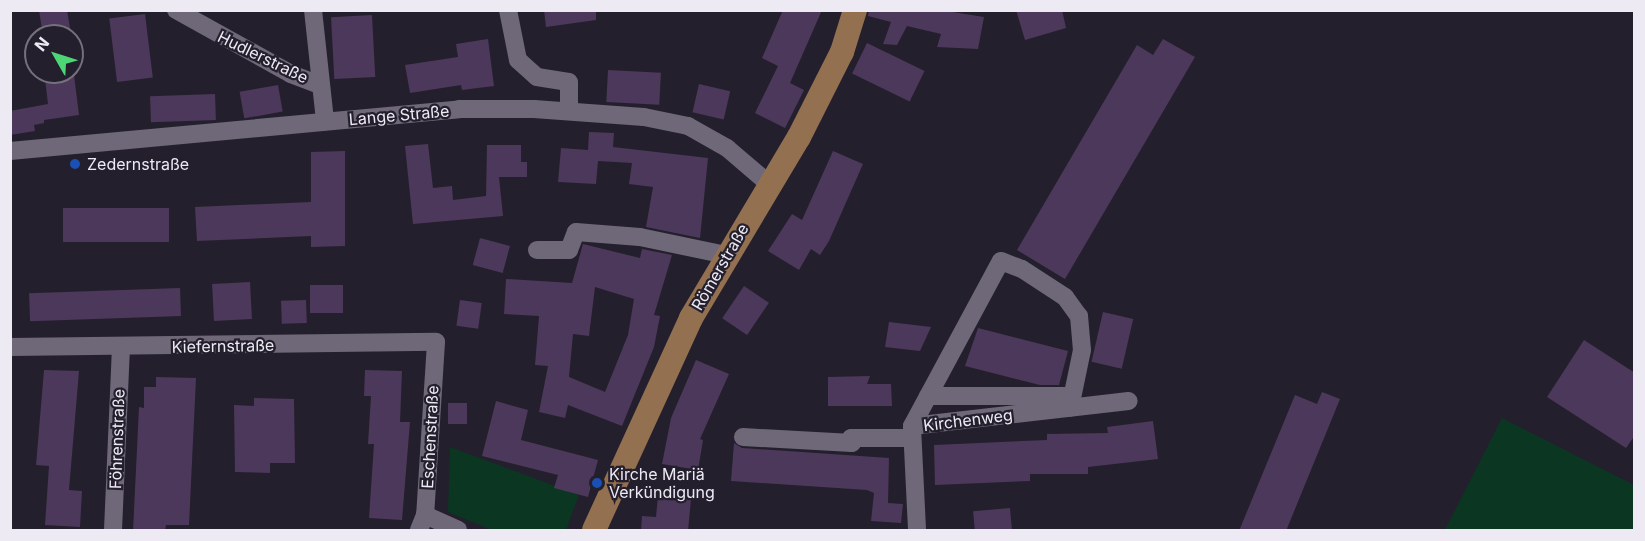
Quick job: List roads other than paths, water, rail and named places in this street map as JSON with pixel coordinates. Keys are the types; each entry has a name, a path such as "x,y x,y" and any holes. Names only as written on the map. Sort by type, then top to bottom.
{"main road":[{"name":"Römerstraße","path":"594,531 679,343 726,255 768,183 799,137 842,52 855,10"}],"street":[{"name":"Hudlerstraße","path":"176,10 291,74 320,85"},
{"path":"313,10 324,121"},
{"path":"508,10 518,60 537,77 569,82 569,111"},
{"name":"Lange Straße","path":"10,151 479,108 569,111 644,117 688,126 727,148 768,183"},
{"path":"537,250 569,250 576,232 640,237 726,255"},
{"path":"743,437 852,443 851,438 912,432 928,396 1001,261 1022,269 1065,297 1079,316 1082,350 1071,402 928,396"},
{"name":"Kiefernstraße","path":"10,347 121,348 436,342"},
{"name":"Eschenstraße","path":"422,523 436,342"},
{"name":"Föhrenstraße","path":"113,531 121,348"},
{"name":"Kirchenweg","path":"917,531 912,432 1071,402 1129,402"},
{"path":"422,523 458,531"}],"place":[{"name":"Zedernstraße","path":"75,164"},
{"name":"Kirche Mariä Verkündigung","path":"597,483"}]}
